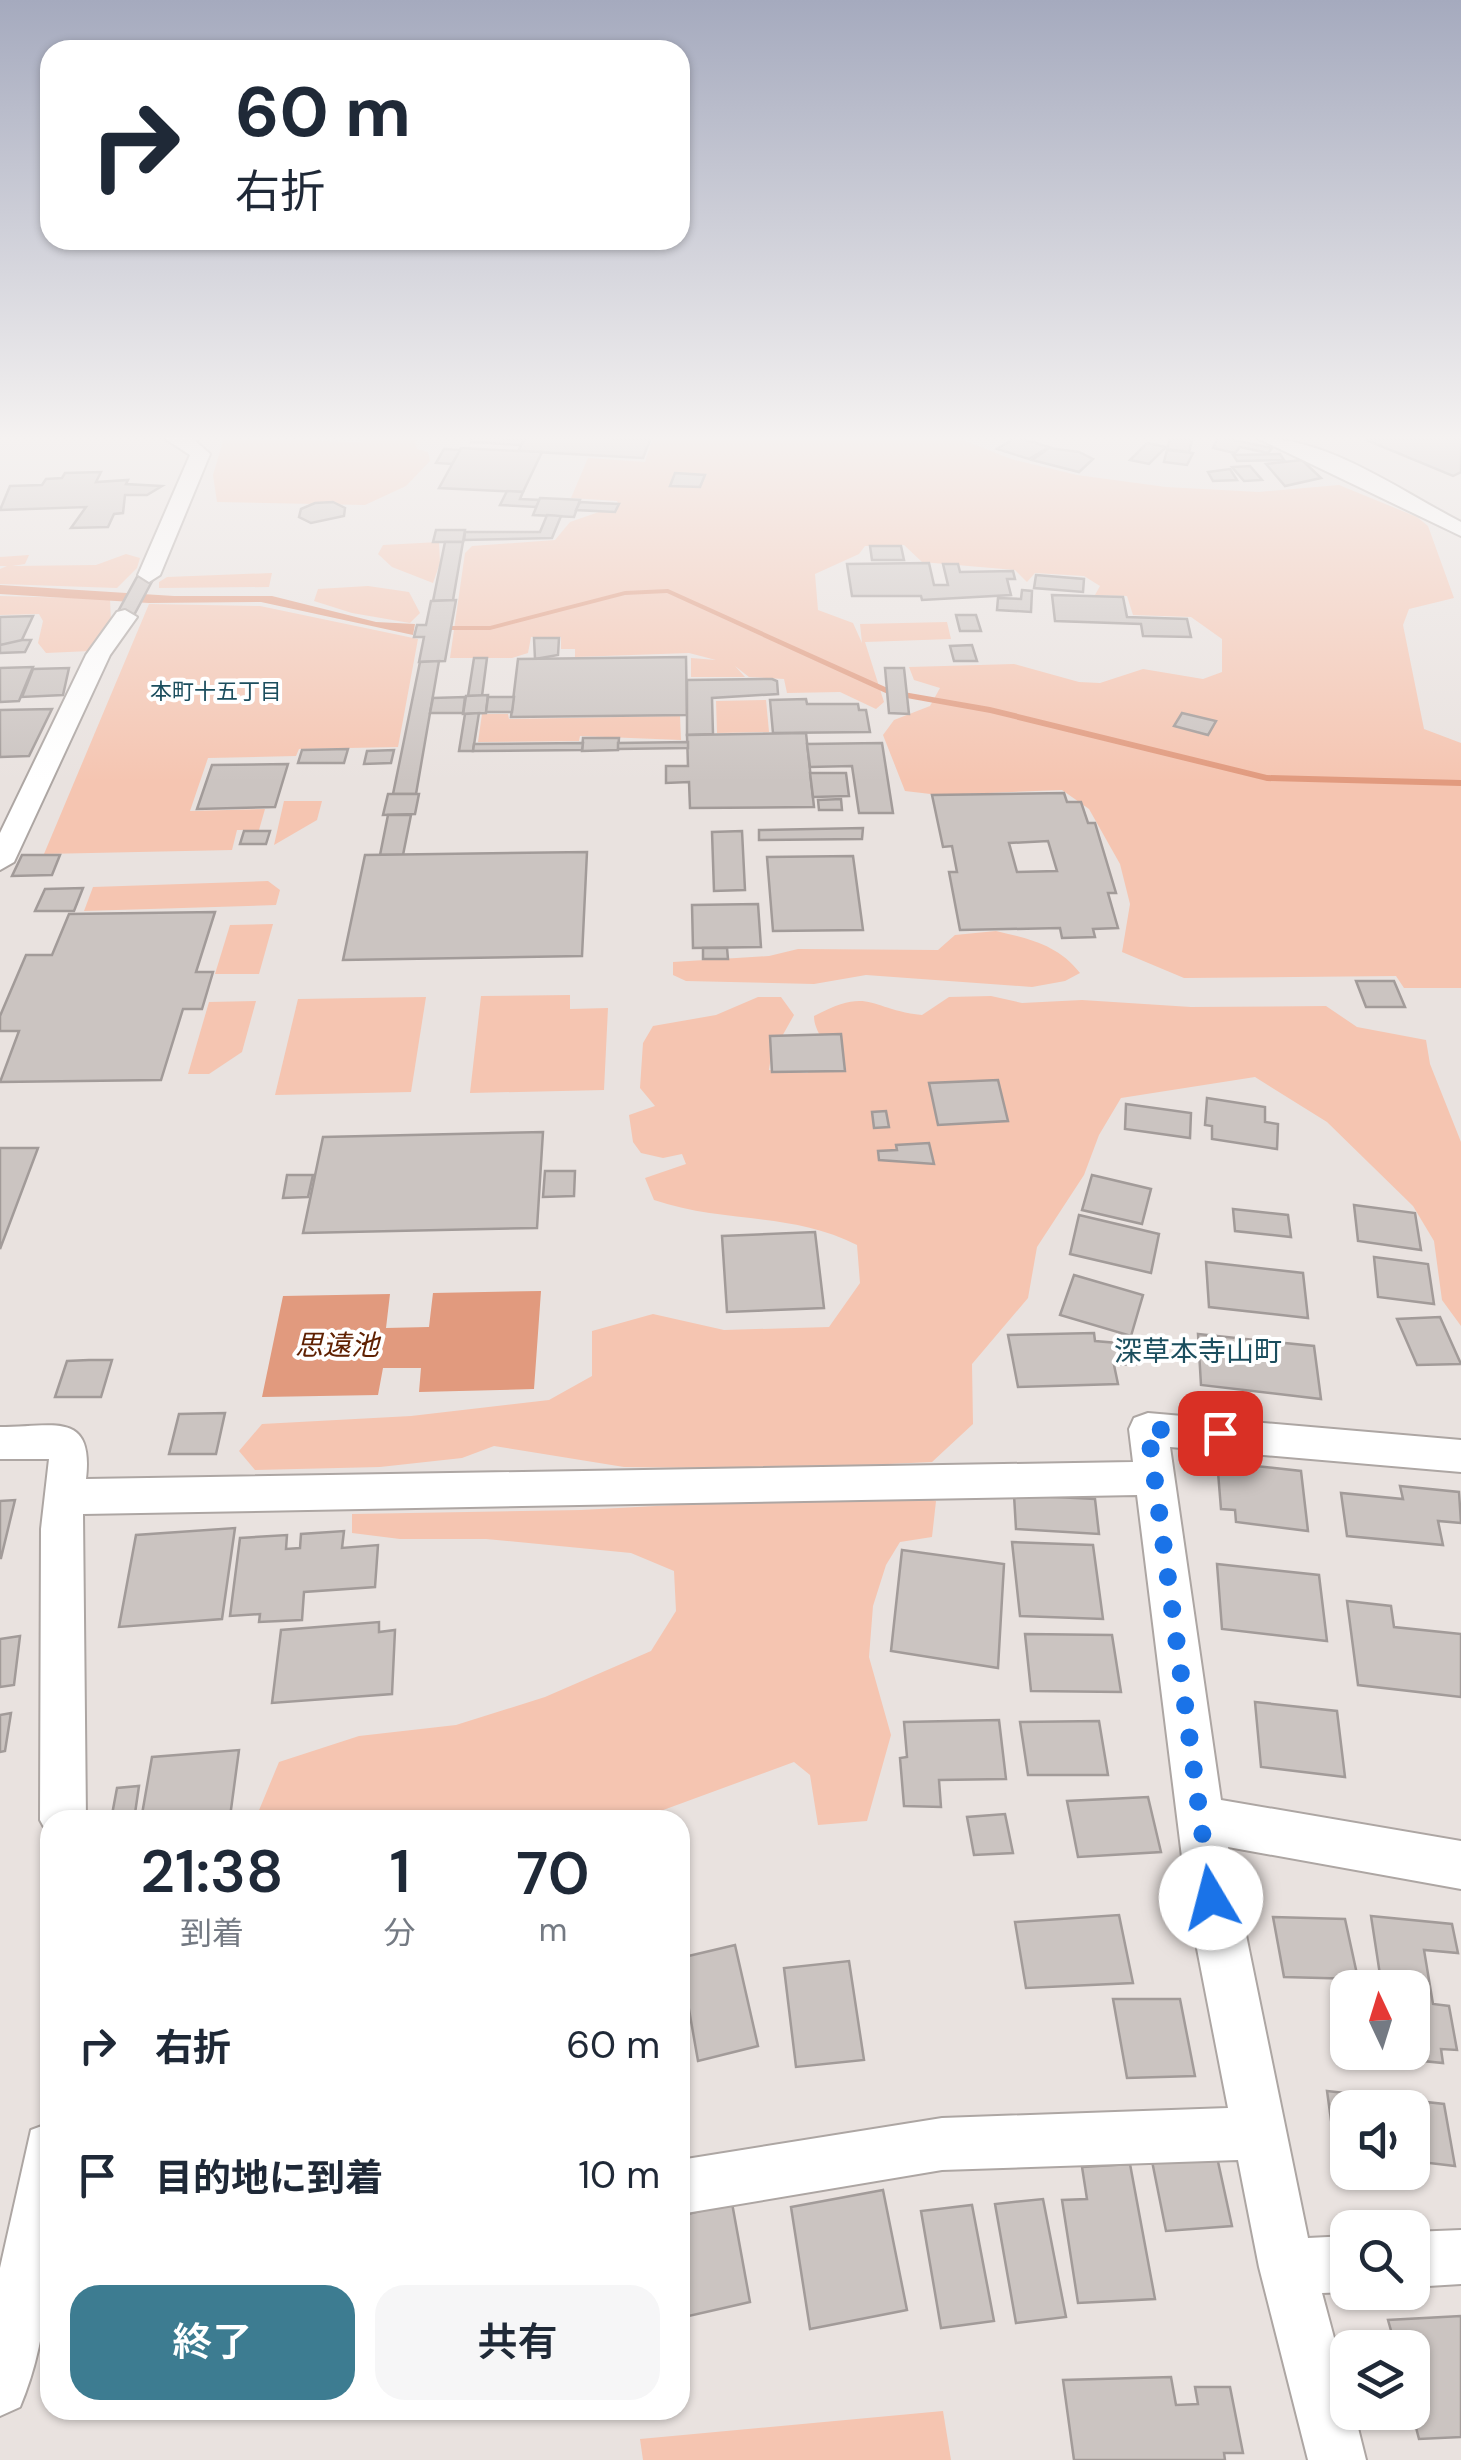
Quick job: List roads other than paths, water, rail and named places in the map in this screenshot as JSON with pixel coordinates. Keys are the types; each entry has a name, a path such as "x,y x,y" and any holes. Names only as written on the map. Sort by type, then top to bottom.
{"street":[{"path":"149,574 158,553"},
{"path":"0,862 98,654 125,616"},
{"path":"1337,2460 1287,2267 1200,1819 1148,1429 1461,1456"},
{"path":"0,1443 64,1442 70,1449 61,1529 62,1810"},
{"path":"66,1496 1154,1478"},
{"path":"1200,1819 1461,1866"},
{"path":"690,2185 942,2144 1259,2133"},
{"path":"0,2387 35,2298 40,2254"},
{"path":"1430,2259 1461,2257"},
{"path":"1287,2267 1330,2265"}],"water":[{"path":"0,585 174,596 272,596 376,622 415,624 413,635 261,602 149,603 0,594"},
{"name":"思遠池","path":"541,1291 534,1389 419,1392 421,1368 383,1368 378,1395 262,1397 283,1296 390,1294 386,1328 429,1327 433,1293"}],"waterway":[{"path":"435,628 490,628 625,593 668,591 890,692 990,710 1267,778 1461,783"}],"district":[{"name":"本町十五丁目","path":"216,691"},
{"name":"深草本寺山町","path":"1198,1351"}]}
